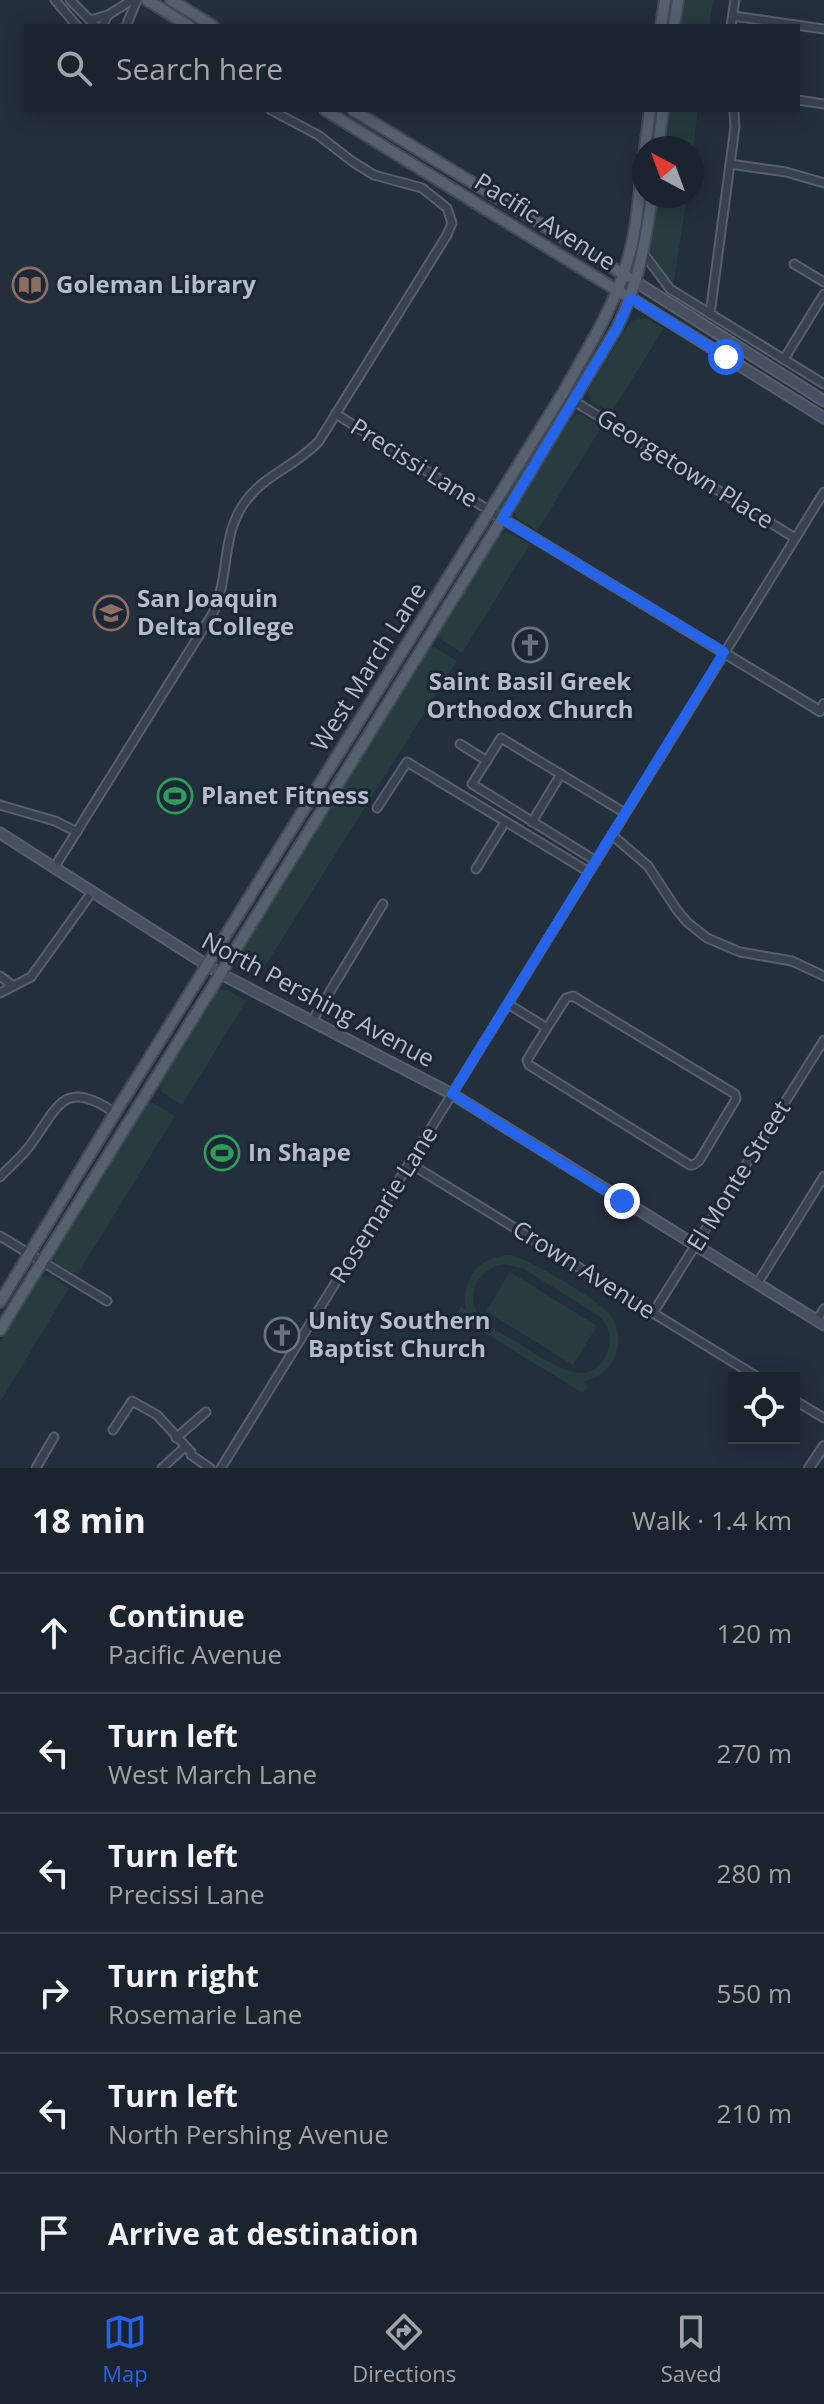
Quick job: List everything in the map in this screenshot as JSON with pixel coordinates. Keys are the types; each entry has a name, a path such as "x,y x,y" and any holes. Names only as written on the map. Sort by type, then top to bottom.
{"main road":[{"path":"147,0 186,24"},
{"path":"171,0 210,24"},
{"path":"661,24 665,0"},
{"path":"674,24 678,0"},
{"name":"Pacific Avenue","path":"328,112 824,418"},
{"path":"338,112 346,117 357,112 824,401"},
{"path":"647,136 650,112"},
{"path":"660,136 663,112"},
{"name":"West March Lane","path":"0,1302 563,393 618,290 632,245 637,208"},
{"name":"West March Lane","path":"0,1330 617,328 631,298 644,254 650,208"},
{"name":"North Pershing Avenue","path":"0,833 221,974 452,1094 820,1323"}],"street":[{"path":"55,0 67,15 88,24"},
{"path":"70,0 89,24"},
{"path":"92,24 135,0"},
{"path":"127,24 135,0"},
{"path":"731,24 735,0"},
{"path":"92,24 108,15"},
{"path":"733,16 789,24"},
{"path":"800,26 824,29"},
{"path":"800,100 824,104"},
{"path":"54,868 213,613 223,589 229,536 244,503 261,484 311,450 447,235 452,218 447,208 422,188 374,175 318,135 275,112"},
{"path":"710,314 735,127 734,112"},
{"path":"730,164 786,172 824,183"},
{"name":"Pacific Avenue","path":"644,254 670,289 824,384"},
{"path":"794,264 824,282"},
{"path":"784,359 824,294"},
{"name":"Georgetown Place","path":"574,401 795,538"},
{"name":"Precissi Lane","path":"336,414 502,519 822,708"},
{"name":"Rosemarie Lane","path":"221,1468 824,492"},
{"path":"596,861 472,784 501,738 625,813"},
{"path":"460,744 487,761"},
{"path":"377,808 407,762 589,872"},
{"path":"532,822 561,774"},
{"path":"0,805 55,821 77,832"},
{"path":"476,869 505,822"},
{"path":"612,835 648,866 677,910 707,938 730,949 792,961 824,976"},
{"path":"0,993 31,977 92,892"},
{"path":"312,1021 383,904"},
{"path":"0,976 12,985"},
{"path":"573,996 735,1094 736,1099 699,1161 690,1165 529,1065 527,1060 547,1028 566,998 573,996"},
{"path":"508,1004 547,1028"},
{"name":"El Monte Street","path":"653,1313 824,1040"},
{"path":"0,1177 30,1146 52,1110 60,1103 87,1098 115,1113"},
{"name":"Crown Avenue","path":"409,1163 749,1372"},
{"path":"757,1284 824,1176"},
{"path":"0,1236 107,1301"},
{"path":"820,1323 824,1309"},
{"path":"113,1430 132,1401 157,1415 191,1455 210,1468"},
{"path":"800,1404 824,1418"},
{"path":"176,1438 206,1412"},
{"path":"36,1468 54,1437"},
{"path":"809,1468 824,1446"},
{"path":"162,1468 188,1450"}],"green space":[{"path":"682,0 713,0 709,24 679,24"},
{"path":"668,112 698,112 695,136 665,136"},
{"path":"655,208 685,208 673,287 650,251"},
{"path":"645,318 664,328 611,413 591,401 588,391 631,321"},
{"path":"579,414 602,426 537,531 517,518 514,509 573,416"},
{"path":"507,532 530,544 462,653 439,638 438,634 498,536"},
{"path":"430,647 457,661 257,979 238,969 235,962"},
{"path":"225,989 246,1001 182,1105 162,1092 159,1083 217,990"},
{"path":"151,1102 175,1116 77,1275 57,1264 53,1253 146,1104"},
{"path":"510,1255 547,1271 610,1315 617,1330 617,1351 602,1373 583,1382 588,1386 583,1393 456,1315 461,1307 466,1310 466,1289 474,1271 489,1259","holes":["504,1264 524,1269 599,1316 609,1336 608,1350 601,1364 591,1371 580,1373 567,1370 483,1320 473,1298 482,1276 495,1266"]},
{"path":"510,1272 597,1326 573,1365 486,1311"},
{"path":"50,1276 69,1288 0,1402 0,1341 39,1277"}],"place":[{"name":"Goleman Library","path":"30,285"},
{"name":"San Joaquin Delta College","path":"111,613"},
{"name":"Saint Basil Greek Orthodox Church","path":"530,645"},
{"name":"Planet Fitness","path":"175,796"},
{"name":"In Shape","path":"222,1153"},
{"name":"Unity Southern Baptist Church","path":"282,1335"}],"route":[{"path":"622,1201 452,1094 724,652 502,519 617,328 631,298 726,357"}]}
